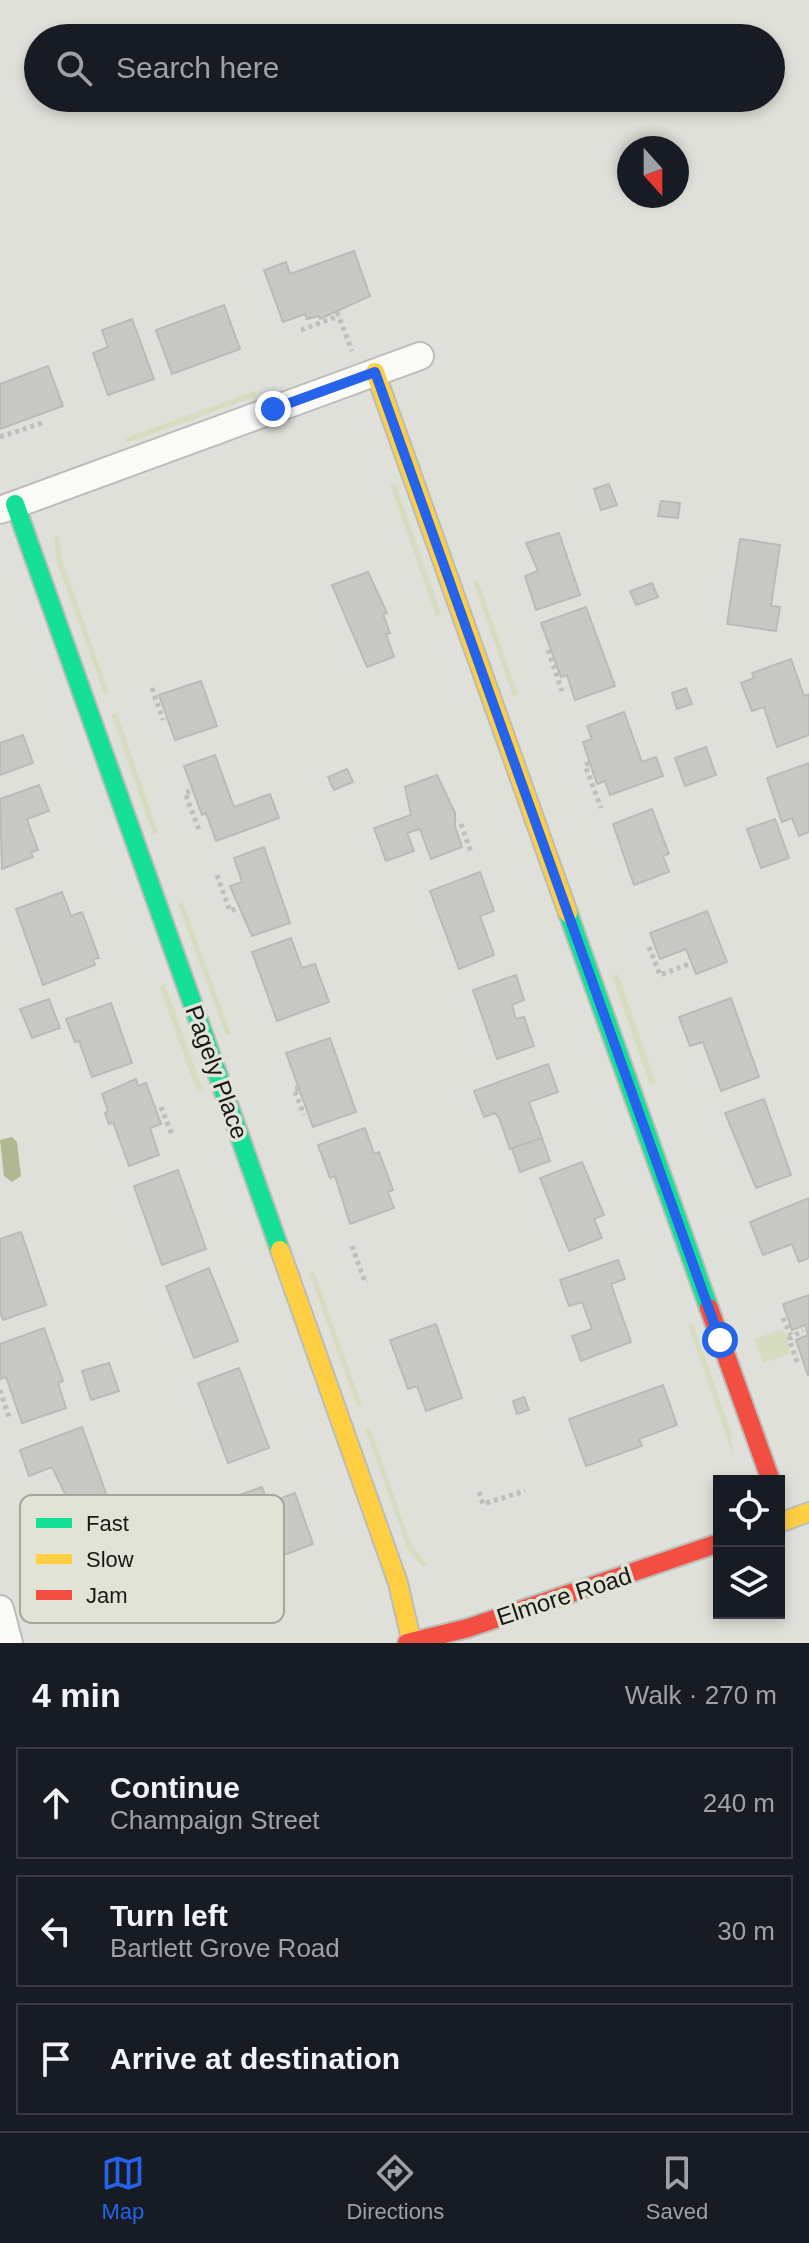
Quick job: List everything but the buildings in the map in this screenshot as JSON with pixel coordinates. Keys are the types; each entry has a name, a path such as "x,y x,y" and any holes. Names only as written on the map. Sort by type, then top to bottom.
{"street":[{"path":"7,507 420,356"},
{"path":"375,372 769,1475"},
{"name":"Pagely Place","path":"7,507 398,1583 410,1643"},
{"name":"Elmore Road","path":"410,1643 569,1595 713,1545"},
{"path":"0,1609 9,1643"}],"path":[{"path":"301,330 338,314 352,351"},
{"path":"0,437 42,423"},
{"path":"548,650 562,691"},
{"path":"152,688 163,720"},
{"path":"589,763 585,765 601,808"},
{"path":"190,791 185,793 199,830"},
{"path":"461,824 471,852"},
{"path":"217,875 230,911 236,909"},
{"path":"649,947 660,975 689,964"},
{"path":"299,1088 294,1089 304,1115"},
{"path":"161,1107 172,1135"},
{"path":"352,1246 367,1281"},
{"path":"783,1318 791,1335 789,1339 797,1362"},
{"path":"791,1335 803,1330"},
{"path":"0,1390 10,1420"},
{"path":"479,1492 483,1504 525,1491"}],"shaded area":[{"path":"255,391 257,396 127,443 125,438"},
{"path":"396,484 441,613 436,616 390,485"},
{"path":"54,536 59,536 62,559 109,693 104,694 56,560"},
{"path":"478,580 518,694 513,696 473,582"},
{"path":"117,713 158,832 153,835 111,714"},
{"path":"183,902 231,1034 226,1036 178,904"},
{"path":"618,974 656,1083 650,1085 612,976"},
{"path":"165,984 203,1090 197,1092 159,986"},
{"path":"12,1137 17,1142 21,1176 12,1182 4,1176 0,1140"},
{"path":"314,1271 362,1405 357,1407 309,1273"},
{"path":"693,1323 731,1432 733,1456 688,1325"},
{"path":"782,1329 787,1334 789,1354 763,1363 754,1339"},
{"path":"370,1427 411,1544 427,1564 424,1568 408,1550 365,1429"}],"traffic: fast":[{"path":"15,504 280,1250"},
{"path":"568,913 709,1308"}],"traffic: slow":[{"path":"375,372 568,913"},
{"path":"280,1250 398,1583 412,1643"},
{"path":"785,1521 809,1512"}],"traffic: jam":[{"path":"709,1308 769,1475"},
{"path":"407,1643 468,1628 713,1545"}],"route":[{"path":"273,409 375,372 720,1340"}]}
